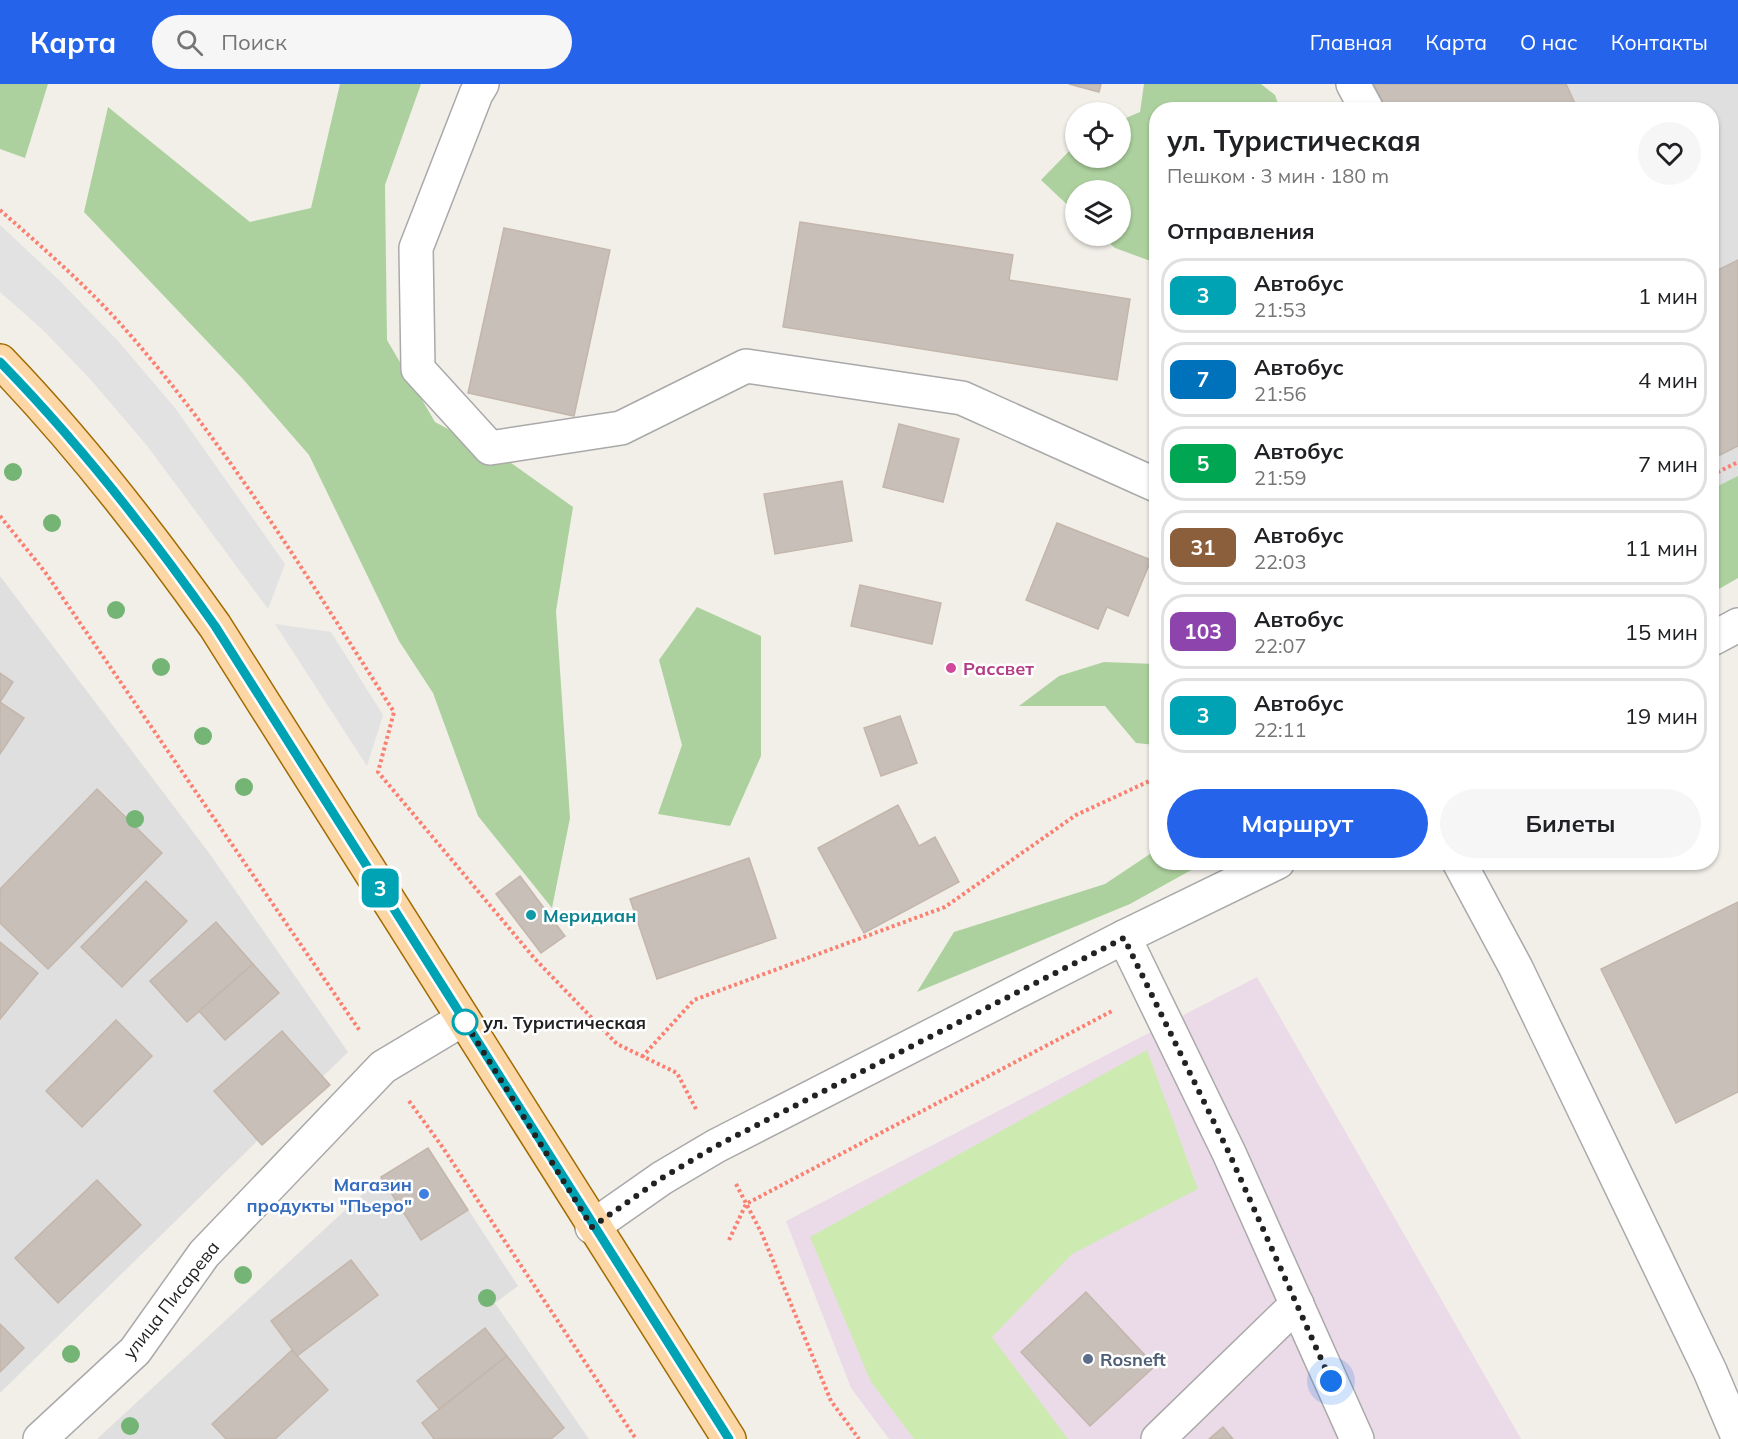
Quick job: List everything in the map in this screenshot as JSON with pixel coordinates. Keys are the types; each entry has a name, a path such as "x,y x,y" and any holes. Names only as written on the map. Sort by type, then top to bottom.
{"main road":[{"path":"0,362 52,415 101,473 148,532 215,626 592,1227 729,1439"}],"street":[{"path":"482,84 476,94 416,248 418,369 490,448 621,428 746,366 962,398 1149,482"},
{"path":"1353,84 1363,102"},
{"path":"1719,635 1738,625"},
{"path":"592,1227 662,1178 716,1146 1262,870"},
{"path":"1463,870 1516,968 1710,1371 1738,1437"},
{"path":"1124,938 1229,1153 1357,1439"},
{"name":"улица Писарева","path":"40,1439 135,1351 204,1254 383,1067 463,1019"},
{"path":"1158,1439 1296,1304"}],"path":[{"path":"0,210 63,266 124,329 187,406 296,559 394,712 378,772 536,958 617,1044 676,1073 762,1234 831,1401 859,1439"},
{"path":"1719,472 1738,462"},
{"path":"0,516 45,572 383,1067 441,1145 636,1439"},
{"path":"642,1057 694,1000 945,907 1076,816 1149,781"},
{"path":"729,1240 746,1204 1149,991"}],"shaded area":[{"path":"1347,84 1738,84 1738,509 1719,520 1719,102 1358,102"},
{"path":"0,225 59,280 119,342 175,408 285,564 268,609 148,447 91,380 43,330 0,292"},
{"path":"0,576 209,853 348,1052 0,1393"},
{"path":"275,624 331,632 383,715 367,766"},
{"path":"1257,977 1521,1439 889,1439 851,1388 786,1221"},
{"path":"428,1148 518,1286 495,1303 589,1439 97,1439 381,1177"}],"green space":[{"path":"0,84 48,84 25,158 0,149"},
{"path":"340,84 421,84 385,185 387,340 435,422 480,446 490,448 573,507 556,611 570,818 552,908 478,816 433,693 399,641 309,455 242,378 84,212 108,107 250,222 311,208"},
{"path":"1144,84 1261,84 1275,95 1278,102 1149,102 1149,260 1113,246 1131,246 1131,180 1065,180 1065,203 1041,180 1065,155 1065,168 1131,168 1131,116 1140,112"},
{"path":"1738,476 1738,578 1719,589 1719,486"},
{"path":"697,607 761,636 761,756 730,826 658,814 682,745 659,660"},
{"path":"1104,662 1149,664 1149,744 1136,743 1105,706 1019,706 1059,676"},
{"path":"1149,855 1149,870 1191,870 1130,904 917,992 954,932 1105,884"},
{"path":"1147,1050 1198,1189 1072,1254 992,1337 1068,1439 914,1439 871,1382 810,1237"}],"building":[{"path":"1069,84 1101,84 1099,92"},
{"path":"1374,84 1566,84 1574,102 1383,102"},
{"path":"800,222 1013,255 1009,280 1130,299 1117,380 783,327"},
{"path":"504,228 610,250 574,416 468,393"},
{"path":"1738,260 1738,446 1719,456 1719,270"},
{"path":"899,424 959,439 943,502 883,487"},
{"path":"842,481 852,541 775,554 764,494"},
{"path":"1057,523 1149,559 1149,565 1128,616 1107,607 1098,629 1026,600"},
{"path":"860,585 941,603 932,644 851,626"},
{"path":"0,673 13,682 0,702"},
{"path":"0,702 24,718 0,754"},
{"path":"900,716 917,763 881,776 864,728"},
{"path":"97,789 162,853 48,969 0,923 0,889"},
{"path":"898,805 919,846 935,837 959,882 864,933 818,848"},
{"path":"749,858 776,938 657,979 630,899"},
{"name":"Меридиан","path":"520,876 565,936 541,953 496,894"},
{"path":"146,881 187,921 122,987 81,947"},
{"path":"1738,902 1738,1092 1676,1123 1601,969"},
{"path":"216,922 253,964 187,1022 150,981"},
{"path":"0,942 38,973 0,1019"},
{"path":"253,964 279,993 225,1040 199,1011"},
{"path":"116,1020 152,1056 82,1127 46,1091"},
{"path":"282,1031 330,1085 262,1145 214,1091"},
{"name":"Магазин продукты \"Пьеро\"","path":"428,1148 468,1210 421,1240 381,1177"},
{"path":"97,1180 141,1225 58,1303 15,1258"},
{"path":"351,1260 378,1295 297,1356 271,1321"},
{"name":"Rosneft","path":"1086,1292 1155,1366 1090,1426 1021,1352"},
{"path":"0,1324 24,1348 0,1372"},
{"path":"485,1328 507,1356 439,1409 417,1381"},
{"path":"292,1350 328,1390 275,1439 226,1439 212,1424"},
{"path":"507,1356 564,1428 551,1439 434,1439 422,1423"},
{"path":"1223,1427 1233,1439 1209,1439"}],"bus line":[{"name":"3","path":"0,362 52,415 101,473 148,532 215,626 634,1293 729,1439"}],"place":[{"name":"Рассвет","path":"951,668"},
{"name":"Меридиан","path":"531,915"},
{"name":"ул. Туристическая","path":"465,1022"},
{"name":"Магазин продукты \"Пьеро\"","path":"424,1194"},
{"name":"Rosneft","path":"1088,1359"}],"route":[{"path":"465,1022 463,1019 592,1227 662,1178 716,1146 1124,938 1229,1153 1331,1381"}]}
